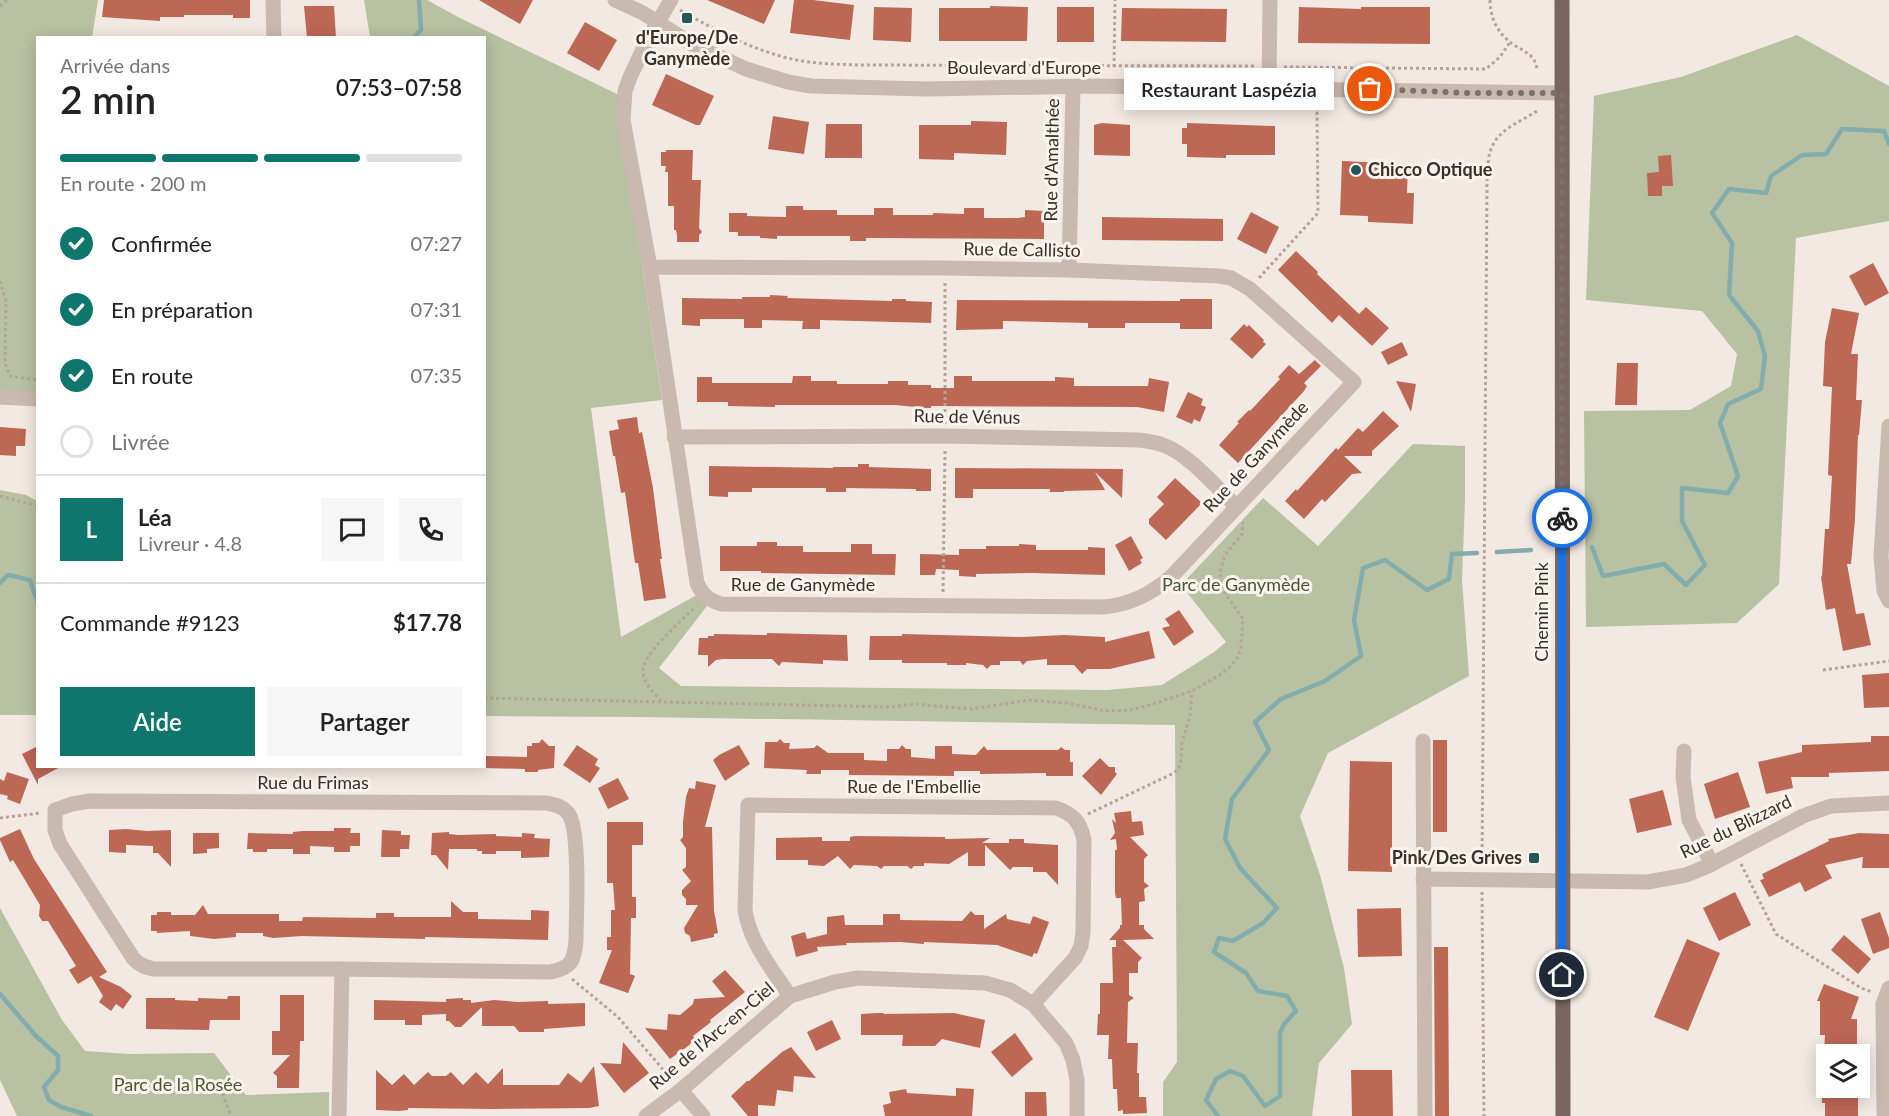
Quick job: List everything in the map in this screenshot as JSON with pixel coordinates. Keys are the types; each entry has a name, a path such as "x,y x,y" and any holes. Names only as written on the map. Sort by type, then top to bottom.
{"main road":[{"name":"Chemin Pink","path":"1562,0 1563,1116"}],"street":[{"path":"273,0 274,36"},
{"name":"Boulevard d'Europe","path":"615,0 692,44 746,69 788,82 811,86 927,89 1269,88 1562,93"},
{"path":"1269,88 1270,0"},
{"name":"Rue de Ganymède","path":"670,2 630,77 622,106 625,135 650,267 697,583 700,591 706,597 720,604 1116,606 1145,596 1163,584 1354,382"},
{"name":"Rue d'Amalthée","path":"1069,270 1073,87"},
{"name":"Rue de Callisto","path":"650,267 1069,270 1219,276 1231,278 1250,289 1354,382"},
{"path":"0,397 36,399"},
{"path":"1889,426 1881,555 1884,591 1889,601"},
{"name":"Rue de Vénus","path":"674,437 945,436 1139,440 1164,445 1175,451 1236,507"},
{"path":"1423,741 1425,1116"},
{"path":"1684,751 1683,777 1689,820 1712,864"},
{"name":"Rue du Frimas","path":"55,810 90,801 535,803 560,806 569,814 573,823 576,845 576,940 574,956 570,964 561,970"},
{"name":"Rue du Blizzard","path":"1424,879 1648,882 1686,874 1712,864 1803,816 1831,806 1889,803"},
{"name":"Rue de l'Embellie","path":"790,996 758,949 747,923 745,910 748,805 1056,808 1068,812 1077,819"},
{"path":"55,810 55,830 60,844 138,964 145,968 550,972 561,970"},
{"path":"1033,1004 1075,958 1082,946 1084,840 1077,819"},
{"path":"339,1116 342,969"},
{"name":"Rue de l'Arc-en-Ciel","path":"646,1116 681,1090 790,996 835,982 858,978 984,982 1010,990 1033,1004 1066,1043 1073,1060 1077,1080 1077,1116"},
{"path":"1884,1116 1883,1004 1887,992"},
{"path":"681,1090 703,1116"}],"path":[{"path":"0,6 7,0"},
{"path":"1114,66 1115,0"},
{"path":"1490,0 1490,11 1494,24 1510,42 1530,54 1537,65 1537,70"},
{"path":"670,2 703,23 754,47 814,63 1486,69 1500,57 1510,42"},
{"path":"1250,289 1318,213 1317,108"},
{"path":"1482,872 1487,182 1491,148 1496,140 1503,132 1538,111"},
{"path":"0,281 6,301 4,363 10,376 36,380"},
{"path":"0,496 36,506"},
{"path":"486,698 890,707 915,704 971,709 1029,700 1067,703 1106,711 1130,710 1150,705 1192,691 1220,675 1238,657 1241,648 1243,619 1221,587 1220,572 1225,555 1242,534 1243,522 1236,507"},
{"path":"661,701 651,690 643,674 645,662 706,597"},
{"path":"1823,670 1889,661"},
{"path":"1077,819 1174,773 1179,768 1182,742 1190,716 1192,691"},
{"path":"0,818 55,810"},
{"path":"1735,852 1776,934 1861,988 1887,992"},
{"path":"1482,890 1484,1116"},
{"path":"561,970 618,1017 681,1090"},
{"path":"189,1089 202,1085 222,1092 231,1116"}],"green space":[{"path":"0,0 98,0 92,36 36,36 36,399 0,397"},
{"name":"Parc de Ganymède","path":"364,0 427,0 617,94 662,400 591,408 621,637 695,596 707,606 659,668 681,686 1107,690 1162,685 1226,642 1181,585 1263,498 1318,546 1413,444 1465,446 1462,580 1469,676 1328,753 1300,816 1320,875 1344,968 1352,1024 1319,1063 1312,1116 1163,1116 1163,1082 1177,1062 1175,725 486,716 486,36 370,36"},
{"path":"1797,35 1889,86 1889,221 1796,238 1779,584 1737,623 1586,627 1584,411 1690,410 1731,386 1737,354 1702,311 1586,300 1594,96 1681,77"},
{"path":"0,490 26,495 36,500 36,715 0,715"},
{"name":"Parc de la Rosée","path":"0,908 62,1020 85,1051 129,1054 214,1053 246,1095 329,1092 329,1116 17,1116 0,1080"}],"building":[{"path":"104,0 250,0 250,18 233,18 233,15 184,15 184,17 160,17 160,21 102,17"},
{"path":"479,0 533,0 520,24"},
{"path":"707,0 775,0 764,24"},
{"path":"794,0 854,5 850,40 790,33"},
{"path":"304,6 334,6 336,36 307,36"},
{"path":"990,6 1028,7 1027,41 939,41 939,8 990,8"},
{"path":"874,7 912,8 911,42 873,40"},
{"path":"1057,7 1094,7 1094,42 1057,42"},
{"path":"1299,7 1361,9 1361,7 1430,7 1430,44 1298,43"},
{"path":"1122,8 1227,9 1226,42 1121,41"},
{"path":"585,22 617,40 599,71 567,53"},
{"path":"666,74 714,96 700,125 652,105"},
{"path":"773,116 809,122 804,154 768,149"},
{"path":"971,121 1007,122 1006,155 954,153 954,160 919,159 919,125 971,125"},
{"path":"1102,123 1130,125 1130,156 1094,155 1094,125"},
{"path":"1187,123 1275,126 1275,155 1226,155 1226,158 1187,157 1187,144 1182,144 1182,128 1187,128"},
{"path":"826,124 862,124 862,158 825,158"},
{"path":"666,150 693,150 692,180 701,180 699,228 702,232 699,235 699,242 677,242 676,230 674,230 674,206 668,206 668,172 665,172 666,166 661,166 661,152 666,152"},
{"path":"1671,155 1673,186 1662,186 1662,196 1648,196 1647,173 1659,172 1658,156"},
{"path":"1342,161 1408,164 1407,193 1414,193 1413,224 1368,222 1368,216 1340,215"},
{"path":"786,206 803,206 803,210 837,210 837,215 874,215 874,208 893,208 893,215 933,215 933,213 964,214 964,208 984,208 984,218 1018,218 1025,217 1025,210 1044,211 1044,239 866,238 866,241 850,241 850,236 777,236 777,239 738,236 738,232 729,232 729,213 786,217"},
{"path":"1251,212 1279,227 1266,254 1237,239"},
{"path":"1102,217 1223,219 1223,241 1102,240"},
{"path":"1296,251 1359,314 1366,307 1389,328 1372,346 1339,315 1332,323 1278,270"},
{"path":"1873,263 1889,293 1865,306 1849,276"},
{"path":"770,295 788,296 787,298 892,301 892,299 906,299 906,301 932,302 931,323 820,320 820,329 802,329 803,321 762,320 762,328 744,328 744,319 700,319 700,326 682,325 682,298 742,299 742,297 770,297"},
{"path":"1180,299 1212,299 1212,329 1180,329 1180,323 1125,323 1125,328 1088,328 1088,323 1003,321 1003,329 956,330 957,300 1180,301"},
{"path":"1832,308 1859,313 1851,354 1858,354 1856,400 1862,400 1851,564 1847,564 1856,614 1864,613 1871,645 1843,651 1835,608 1826,610 1821,577 1825,529 1829,529 1832,476 1828,475 1832,387 1823,386 1825,342"},
{"path":"1244,324 1247,327 1249,325 1266,344 1252,359 1230,339"},
{"path":"1402,342 1408,355 1388,365 1381,352"},
{"path":"1315,360 1321,366 1304,383 1307,386 1304,391 1238,463 1219,445 1239,423 1237,422 1280,379 1278,377 1289,365 1299,374"},
{"path":"1617,363 1638,363 1637,405 1615,405"},
{"path":"793,376 811,376 811,381 837,381 837,384 888,384 888,381 908,381 908,385 931,385 931,388 954,388 954,376 972,376 972,381 1055,381 1055,377 1074,378 1074,386 1148,386 1149,378 1169,382 1164,412 1137,407 931,406 931,408 916,408 895,405 775,405 775,407 728,406 728,402 697,402 697,377 712,377 712,383 792,383"},
{"path":"1396,381 1416,384 1411,412"},
{"path":"1188,392 1203,399 1201,405 1206,407 1200,422 1194,419 1192,424 1176,417"},
{"path":"1383,411 1399,426 1372,451 1372,456 1344,456 1362,473 1352,474 1325,502 1322,499 1304,519 1285,501 1336,448 1338,450 1358,428 1363,432"},
{"path":"637,417 653,488 666,598 644,601 638,563 635,563 625,492 621,493 609,431 619,429 617,420"},
{"path":"0,427 26,429 25,446 16,446 16,456 0,455"},
{"path":"858,464 869,464 869,467 931,469 931,491 846,488 846,492 826,492 826,488 752,488 752,492 728,492 728,497 709,496 709,466 833,468 858,467"},
{"path":"955,468 1123,469 1122,498 1095,472 1105,490 1050,492 1050,489 973,489 973,498 955,498"},
{"path":"1175,478 1202,503 1166,540 1149,524 1149,519 1164,504 1157,497"},
{"path":"1131,536 1143,558 1140,560 1142,563 1129,571 1115,545"},
{"path":"757,542 777,542 777,546 803,546 803,552 851,552 851,544 872,544 872,554 896,554 895,575 720,571 720,546 757,546"},
{"path":"1019,544 1036,545 1036,550 1105,548 1105,575 1033,573 976,574 976,577 959,576 959,570 936,569 935,575 920,575 920,554 959,555 959,549 986,549 986,546 1019,546"},
{"path":"1179,610 1194,632 1174,646 1162,628 1170,626 1165,619"},
{"path":"1149,631 1155,658 1110,669 1087,669 1082,674 1074,665 1047,665 1047,659 1027,661 1023,665 1020,661 1000,661 1000,665 991,665 987,669 983,665 966,663 966,665 947,665 947,663 902,663 902,660 869,660 870,636 902,636 902,634 1022,637 1064,635 1105,637 1105,642"},
{"path":"767,633 847,635 848,661 823,660 823,664 782,662 779,666 772,659 723,659 716,660 708,667 708,655 698,655 699,638 708,638 714,634 767,635"},
{"path":"1889,673 1889,707 1864,708 1862,675"},
{"path":"1871,736 1889,736 1889,771 1829,773 1829,777 1791,777 1793,788 1766,794 1758,762 1802,752 1802,745 1871,742"},
{"path":"542,739 549,746 555,746 554,768 525,772 525,769 484,768 486,768 486,756 527,757 527,746 539,743"},
{"path":"780,739 784,743 790,743 789,749 814,748 817,745 828,753 864,753 864,760 887,761 887,749 899,749 902,745 906,749 911,749 911,757 935,759 935,746 952,746 952,754 976,755 984,746 987,750 1058,750 1061,747 1070,750 1073,776 1046,776 1046,773 980,774 980,771 954,771 954,776 849,775 849,770 821,770 821,774 806,774 807,770 764,768 765,742 777,742"},
{"path":"1433,740 1447,740 1447,832 1433,832"},
{"path":"577,745 598,759 595,765 600,768 590,783 563,765"},
{"path":"739,745 750,764 725,781 713,760"},
{"path":"36,747 36,768 58,768 38,779 38,785 22,754"},
{"path":"1100,758 1109,767 1115,767 1117,774 1101,795 1082,776"},
{"path":"1350,761 1392,762 1392,872 1348,871"},
{"path":"7,772 29,779 20,804 0,794 0,779 4,781"},
{"path":"1738,772 1750,807 1715,819 1704,784"},
{"path":"618,778 629,799 608,809 598,788"},
{"path":"696,781 716,785 705,827 712,827 714,911 718,933 714,934 714,937 691,942 684,928 698,905 686,905 686,899 682,895 682,890 691,881 682,870 686,867 686,848 680,840 683,837 686,797 689,788 695,789"},
{"path":"1663,790 1672,825 1637,833 1629,799"},
{"path":"1131,811 1132,822 1142,821 1144,835 1130,837 1148,855 1144,859 1144,882 1149,886 1144,889 1145,901 1139,902 1139,925 1144,925 1144,929 1154,939 1123,940 1142,958 1138,962 1138,973 1129,973 1129,995 1134,998 1128,1002 1127,1043 1138,1043 1139,1097 1146,1097 1147,1113 1123,1114 1123,1110 1118,1111 1117,1089 1113,1089 1112,1059 1108,1059 1109,1035 1097,1035 1100,983 1113,983 1112,947 1116,947 1116,940 1109,940 1122,925 1121,898 1116,898 1115,893 1116,839 1110,840 1115,833 1112,819 1116,823 1114,813"},
{"path":"607,822 643,822 643,845 632,845 632,897 636,897 636,918 631,918 630,974 635,976 628,993 599,983 612,950 607,950 607,937 611,937 611,910 615,910 613,883 607,883"},
{"path":"334,828 351,828 350,833 360,833 360,846 350,846 350,852 334,852 334,847 310,846 310,854 293,854 293,849 267,849 267,852 253,852 253,849 247,849 248,833 293,834 293,832 303,831 334,831"},
{"path":"20,829 34,859 107,972 99,977 121,987 132,996 123,1009 116,1004 111,1011 99,1002 103,996 91,976 78,984 69,970 76,966 48,921 42,921 39,916 40,905 13,860 10,862 0,840"},
{"path":"109,830 171,830 171,867 158,853 153,853 153,846 126,845 126,853 109,852"},
{"path":"382,830 401,831 401,835 410,835 409,849 400,849 400,857 381,857"},
{"path":"449,832 449,834 458,835 496,834 496,836 522,837 522,833 535,834 534,838 550,839 549,857 521,858 521,851 496,851 496,854 482,854 482,851 477,851 477,849 449,849 448,870 436,855 431,855 432,833"},
{"path":"193,833 219,833 219,848 207,849 207,853 193,854"},
{"path":"1859,833 1889,834 1889,868 1862,868 1863,857 1825,865 1832,878 1805,892 1800,882 1769,897 1760,880 1764,879 1762,874 1829,841 1828,839"},
{"path":"822,837 822,841 850,841 850,837 990,838 982,843 1009,843 1009,839 1024,839 1024,843 1058,845 1058,885 1046,872 1033,872 1033,867 1013,867 1010,870 985,845 985,866 968,866 968,852 949,864 924,863 924,866 914,866 911,869 907,866 884,866 881,869 877,866 854,865 850,869 838,856 824,866 808,865 808,860 776,860 776,838"},
{"path":"1735,892 1751,925 1719,941 1703,908"},
{"path":"451,901 463,912 478,912 478,919 531,920 531,910 549,911 548,940 302,936 273,938 263,936 263,933 236,933 236,937 214,939 190,936 190,931 157,933 157,931 151,931 151,915 157,915 157,912 171,912 171,915 195,915 203,905 208,914 279,914 279,921 302,921 303,917 376,918 376,913 394,913 394,917 451,917"},
{"path":"1401,908 1402,956 1358,957 1357,909"},
{"path":"971,911 975,915 984,915 984,929 1006,914 1007,919 1030,924 1033,916 1049,922 1037,954 1034,953 1032,957 997,945 900,942 846,943 847,945 817,947 818,951 796,957 791,936 805,932 807,939 827,934 827,917 844,915 845,925 883,925 883,914 900,914 900,920 962,921"},
{"path":"1880,912 1889,938 1889,948 1873,954 1861,919"},
{"path":"1844,935 1871,959 1858,974 1831,950"},
{"path":"1687,939 1720,953 1688,1031 1654,1017"},
{"path":"1434,947 1448,947 1449,1116 1435,1116"},
{"path":"725,970 745,992 710,1020 711,1022 693,1036 695,1039 688,1046 670,1059 645,1028 667,1030 668,1014 680,1015 693,1004 694,999 725,997 712,981"},
{"path":"1824,984 1859,997 1851,1019 1857,1019 1857,1044 1825,1044 1825,1035 1820,1035 1820,1001 1817,1001"},
{"path":"280,995 304,995 304,1041 300,1041 299,1088 277,1088 277,1076 273,1073 290,1055 272,1055 272,1031 280,1031"},
{"path":"228,996 240,996 240,1020 210,1020 209,1030 146,1029 146,998 198,1001 198,998 227,999"},
{"path":"463,998 463,1000 471,1000 471,1003 494,1000 548,1001 548,1004 585,1003 585,1026 544,1029 544,1032 519,1032 514,1026 482,1026 482,1007 461,1027 455,1027 446,1021 446,1014 422,1015 422,1025 405,1025 405,1020 374,1020 374,1000 446,1002 446,999"},
{"path":"954,1013 985,1020 980,1048 942,1039 935,1046 902,1046 903,1035 861,1035 861,1014"},
{"path":"832,1020 841,1039 816,1051 807,1032"},
{"path":"1015,1033 1033,1059 1012,1077 991,1052"},
{"path":"623,1042 649,1073 624,1093 600,1063 621,1064"},
{"path":"791,1047 816,1078 794,1076 793,1092 777,1090 775,1106 758,1105 758,1116 748,1116 731,1096 782,1052"},
{"path":"594,1066 599,1106 589,1108 376,1110 376,1070 392,1085 404,1074 414,1085 428,1072 432,1076 446,1076 451,1072 463,1085 476,1072 488,1084 503,1068 503,1085 559,1085 568,1073 581,1083"},
{"path":"1351,1070 1392,1070 1393,1116 1352,1116"},
{"path":"956,1088 974,1089 972,1116 885,1116 883,1105 891,1103 889,1092 906,1089 907,1093 956,1096"},
{"path":"1025,1092 1046,1092 1047,1116 1025,1116"},
{"path":"1822,1098 1858,1098 1858,1116 1825,1116 1825,1103 1822,1103"}],"waterway":[{"path":"415,36 421,30 419,0"},
{"path":"1592,547 1603,576 1664,564 1686,585 1705,565 1682,521 1682,488 1728,493 1738,476 1720,423 1728,404 1761,389 1765,356 1758,331 1729,295 1732,243 1712,213 1729,189 1766,193 1771,176 1802,155 1826,154 1842,129 1884,131 1889,144"},
{"path":"1497,552 1531,550"},
{"path":"1218,1116 1206,1100 1216,1079 1230,1071 1243,1076 1265,1106 1280,1096 1280,1033 1284,1024 1296,1011 1287,996 1258,991 1246,973 1214,952 1219,938 1233,941 1263,923 1277,908 1240,868 1225,839 1232,799 1269,750 1255,722 1281,699 1325,681 1361,656 1354,620 1363,568 1385,560 1427,590 1449,579 1452,554 1477,553"},
{"path":"0,583 8,575 30,580 36,598"},
{"path":"0,994 36,1036 58,1056 58,1070 44,1087 49,1100 61,1107 91,1116"}],"way so far":[{"path":"1370,89 1440,90 1469,93 1562,93 1562,518"}],"place":[{"name":"d'Europe/De Ganymède","path":"687,18"},
{"name":"Restaurant Laspézia","path":"1370,89"},
{"name":"Chicco Optique","path":"1356,170"},
{"name":"Pink/Des Grives","path":"1534,858"}],"route":[{"path":"1562,518 1562,975"}]}
